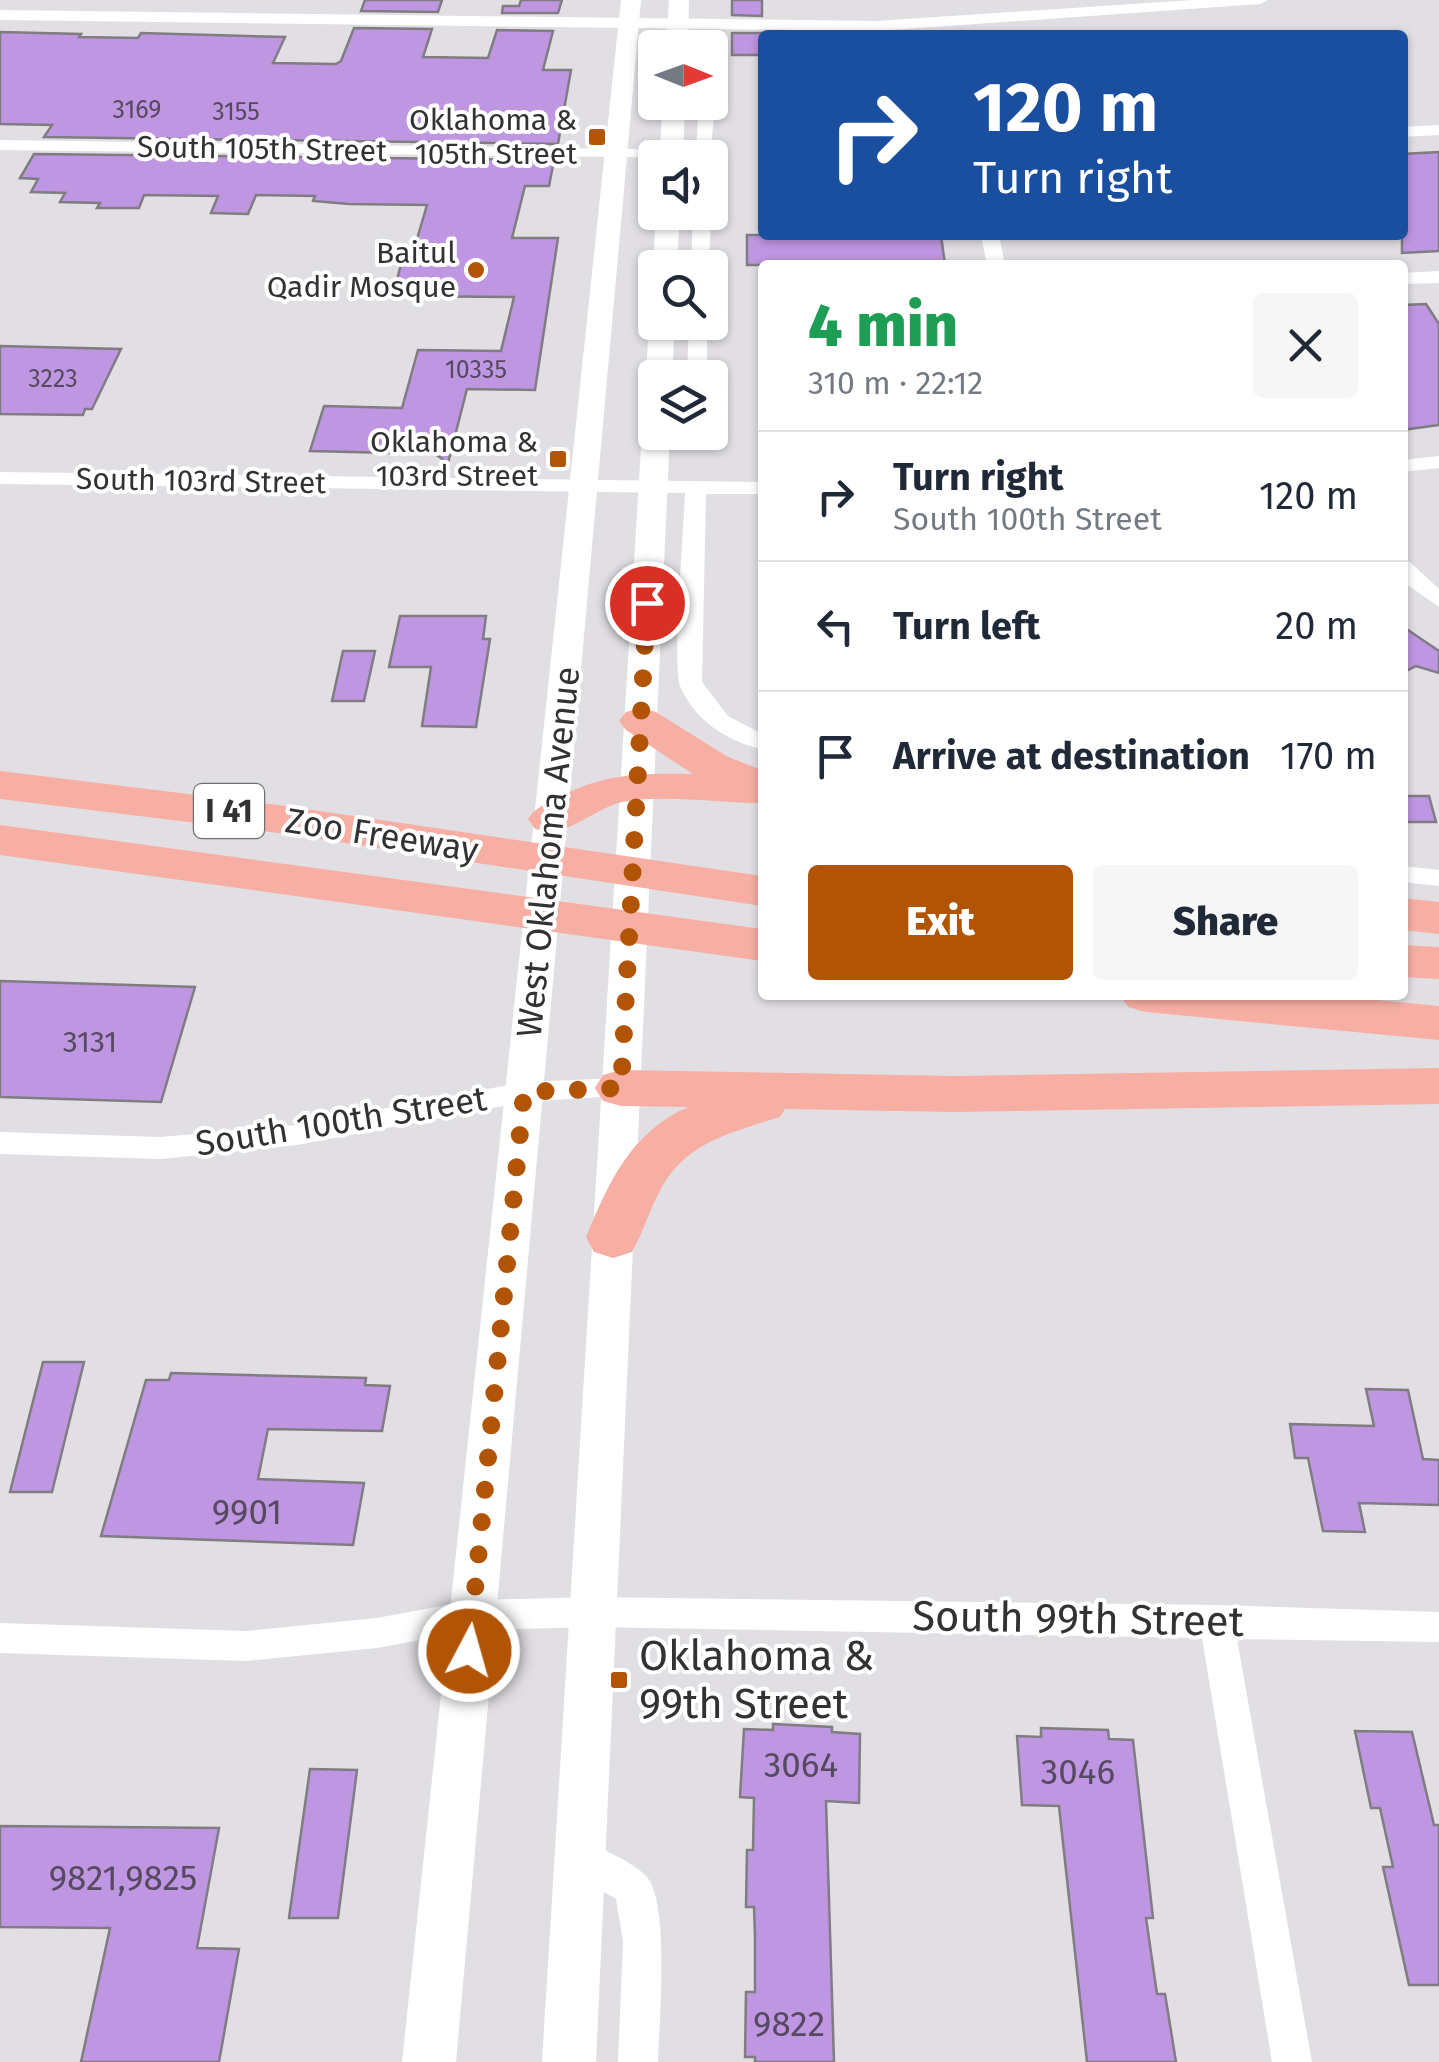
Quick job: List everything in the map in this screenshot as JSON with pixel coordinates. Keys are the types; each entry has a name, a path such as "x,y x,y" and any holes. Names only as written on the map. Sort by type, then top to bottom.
{"highway":[{"path":"641,721 712,766 758,786"},
{"name":"Zoo Freeway","path":"0,786 180,803 456,848 758,889"},
{"path":"551,819 596,794 636,787 758,788"},
{"name":"Zoo Freeway","path":"0,840 758,944"},
{"path":"1408,915 1439,918"},
{"path":"1408,960 1439,963"},
{"path":"1198,1000 1439,1023"},
{"path":"621,1088 956,1094 1439,1086"},
{"path":"613,1238 632,1188 666,1142 728,1114 809,1092"}],"main road":[{"name":"West Oklahoma Avenue","path":"428,2062 631,0"},
{"path":"677,30 679,0"},
{"path":"568,2062 655,450"}],"street":[{"path":"796,30 876,26 962,28 1260,0"},
{"path":"0,16 628,24 652,30"},
{"path":"728,33 758,32"},
{"path":"1408,132 1439,130"},
{"name":"South 105th Street","path":"0,145 638,155"},
{"path":"1408,279 1439,277"},
{"path":"1408,465 1439,462"},
{"name":"South 103rd Street","path":"0,478 758,488"},
{"path":"696,487 690,682 704,710 738,736 758,741"},
{"path":"1408,574 1439,600"},
{"path":"1408,875 1439,878"},
{"name":"South 100th Street","path":"0,1143 161,1148 297,1135 524,1092 621,1088"},
{"name":"South 99th Street","path":"0,1638 247,1646 377,1633 472,1616 593,1612 1439,1626"},
{"path":"1216,1620 1292,2062"},
{"path":"580,1858 633,1888 642,1941 638,2062"}],"building":[{"path":"365,0 442,0 438,12 361,11"},
{"path":"521,0 562,0 558,13 502,13 503,6 519,6"},
{"path":"732,0 762,0 762,16 732,15"},
{"path":"354,28 432,29 423,57 488,58 497,30 553,31 543,70 571,70 558,144 44,137 52,125 0,124 0,32 81,34 79,37 138,38 141,33 285,37 273,63 336,64 341,61"},
{"path":"732,33 758,33 758,55 732,55"},
{"path":"1439,152 1439,251 1402,253 1402,240 1408,240 1408,154"},
{"path":"34,154 554,160 549,186 525,186 512,238 558,238 535,390 467,389 448,463 435,454 310,451 324,406 402,408 418,350 501,351 514,297 393,296 403,256 412,256 427,205 349,204 313,201 315,196 256,195 248,214 211,213 218,196 144,195 139,208 97,208 100,203 60,202 65,193 31,192 38,179 20,178"},
{"path":"747,235 758,235 758,240 942,240 944,260 758,260 758,265 747,265"},
{"path":"1426,304 1439,324 1439,425 1408,429 1408,305"},
{"path":"0,346 121,349 92,409 85,409 83,415 0,414"},
{"path":"400,616 486,616 483,639 490,639 476,727 422,726 431,667 389,667"},
{"path":"1408,630 1439,651 1439,673 1416,666 1408,670"},
{"path":"343,651 375,651 364,701 332,701"},
{"path":"1408,796 1429,796 1436,822 1408,822"},
{"path":"0,981 195,987 161,1102 0,1097"},
{"path":"43,1362 84,1362 52,1492 10,1492"},
{"path":"171,1373 366,1378 365,1385 390,1386 382,1431 268,1429 258,1479 364,1483 353,1545 101,1536 146,1380 169,1380"},
{"path":"1366,1389 1408,1390 1423,1459 1439,1460 1439,1505 1359,1503 1365,1532 1323,1531 1308,1458 1295,1458 1290,1424 1374,1426"},
{"path":"773,1724 832,1727 832,1732 860,1734 859,1803 826,1801 834,2062 755,2062 755,2057 745,2057 746,1992 755,1992 755,1936 754,1907 746,1907 747,1850 753,1850 754,1798 740,1797 744,1729 773,1730"},
{"path":"1041,1728 1108,1730 1109,1739 1133,1740 1153,1918 1146,1918 1157,1994 1165,1994 1176,2062 1087,2062 1059,1806 1022,1805 1017,1736 1041,1737"},
{"path":"1355,1731 1412,1732 1434,1825 1439,1825 1439,1985 1409,1985 1383,1867 1393,1867 1380,1808 1371,1808"},
{"path":"310,1769 357,1770 338,1918 289,1918"},
{"path":"0,1826 219,1828 197,1948 239,1949 219,2062 81,2062 110,1928 0,1927"}],"place":[{"name":"Oklahoma & 105th Street","path":"597,137"},
{"name":"Baitul Qadir Mosque","path":"476,270"},
{"name":"Oklahoma & 103rd Street","path":"558,459"},
{"name":"Oklahoma & 99th Street","path":"619,1680"}],"route":[{"path":"469,1651 524,1092 621,1088 647,603"}]}
